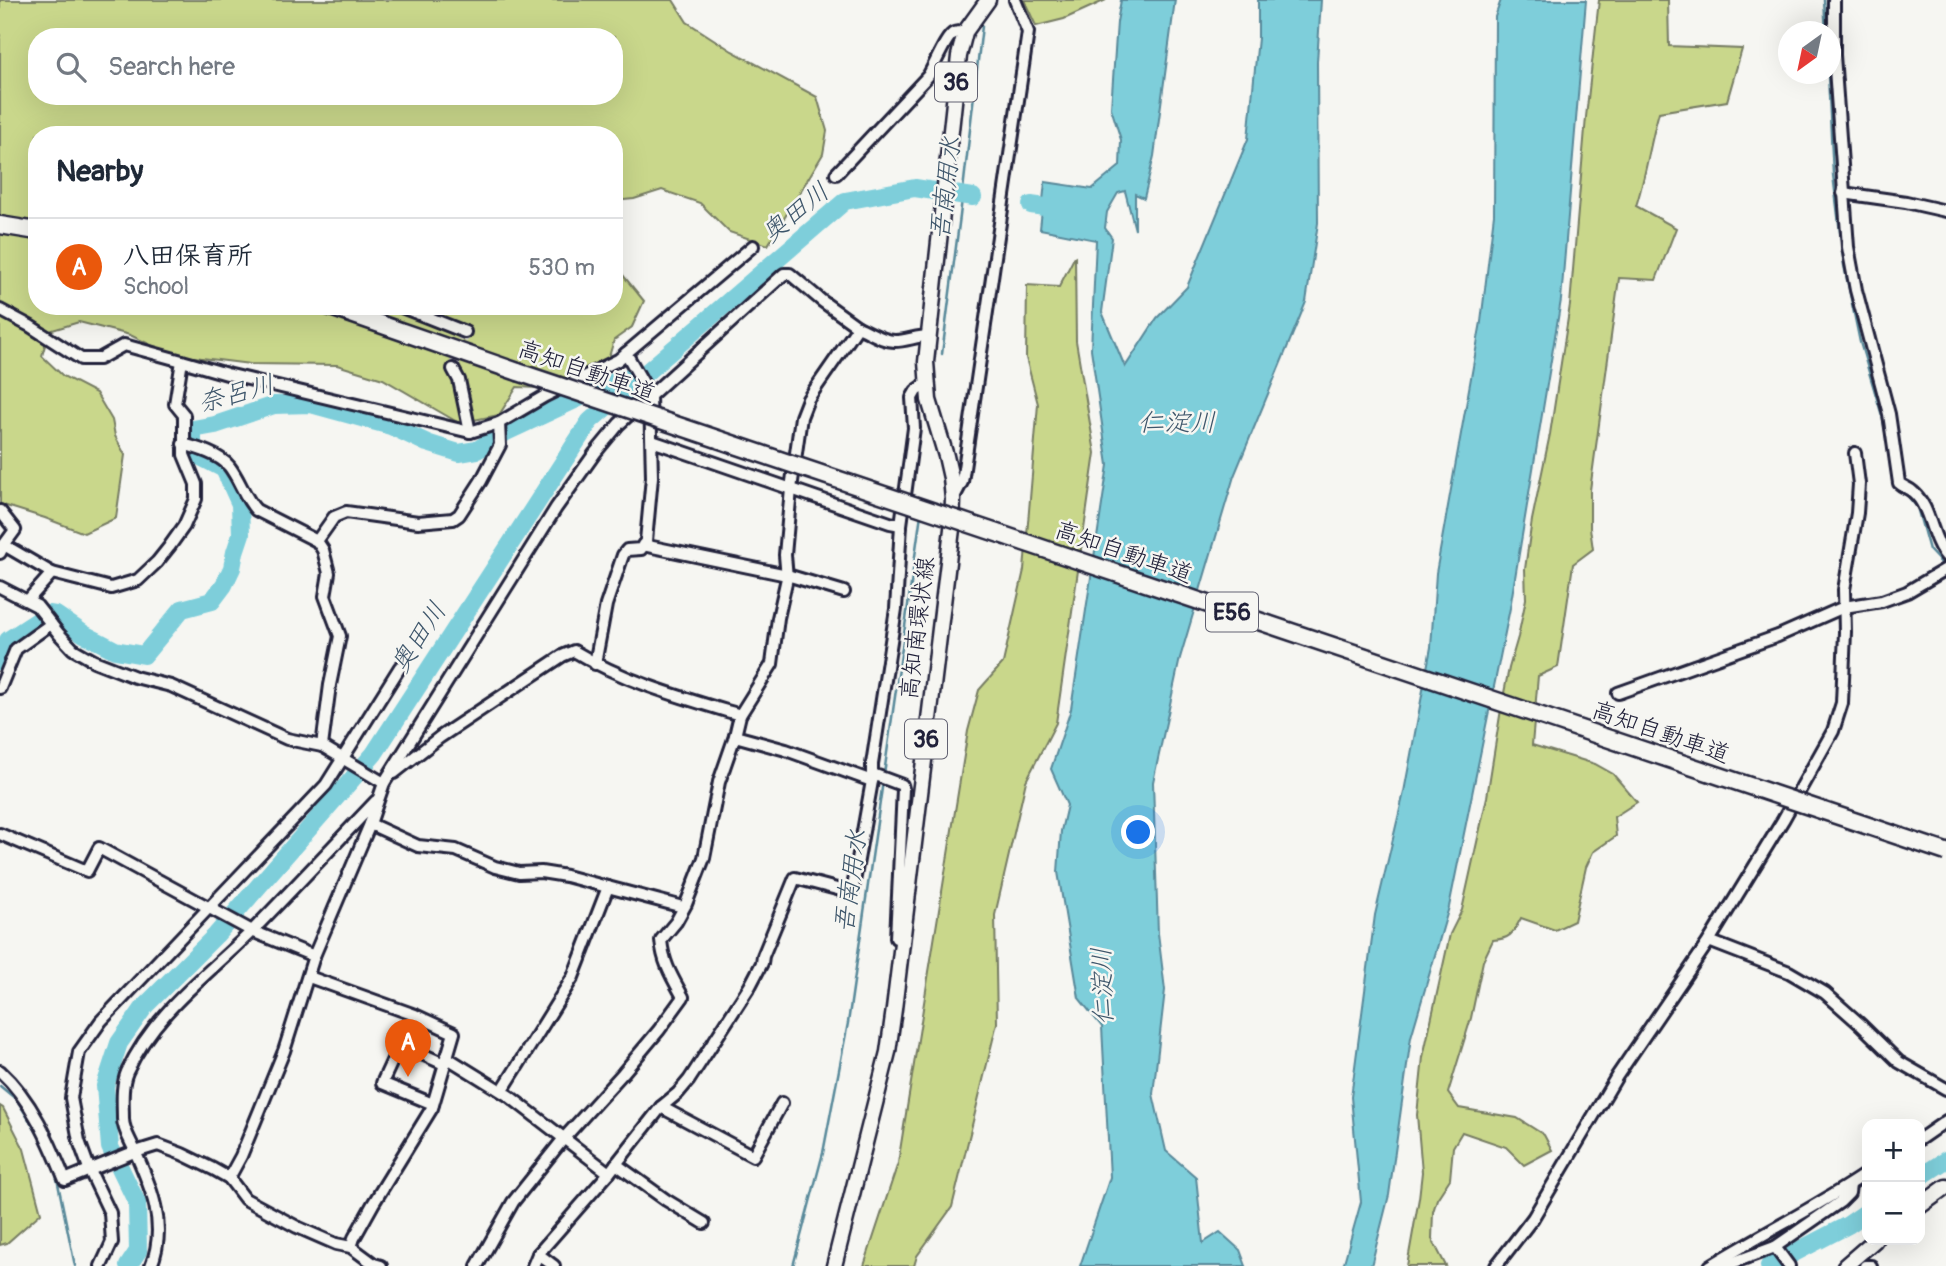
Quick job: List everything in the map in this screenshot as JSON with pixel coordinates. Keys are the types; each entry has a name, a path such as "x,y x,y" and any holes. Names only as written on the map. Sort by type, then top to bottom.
{"highway":[{"path":"0,225 28,230"},
{"name":"高知自動車道","path":"354,315 1946,852"}],"main road":[{"name":"高知南環状線","path":"834,1266 888,1052 894,1009 953,499 946,456 929,400 926,362 958,56 965,32 988,0"},
{"path":"1925,1202 1946,1187"},
{"path":"1844,1266 1869,1245"}],"street":[{"path":"953,499 962,482 1028,32 1015,0"},
{"path":"1834,0 1834,55 1847,247 1889,414 1899,483 1913,491 1919,499 1940,550 1946,556"},
{"path":"836,174 928,76 948,37 956,32 965,32"},
{"path":"1843,193 1946,211"},
{"path":"0,310 81,359 99,359 124,345 227,374 470,432 499,423 545,396 618,360 753,246"},
{"path":"229,1178 241,1156 284,1051 314,956 370,824 378,799 380,780 577,477 619,424 784,274 790,274 858,327 885,340 898,341 917,335 929,336"},
{"path":"422,315 465,332"},
{"path":"477,1266 513,1202 659,1030 683,997 662,956 661,940 686,904 704,858 719,782 740,715 772,663 787,575 785,555 791,489 802,417 808,399 858,327"},
{"path":"595,664 606,605 623,555 627,550 641,549 646,541 652,477 650,395 626,353"},
{"path":"0,511 15,530 2,549 52,573 111,588 138,580 157,562 184,526 196,499 196,484 184,455 184,415 175,404 182,361"},
{"path":"453,369 459,380 470,432"},
{"path":"573,396 581,378"},
{"path":"533,1266 538,1254 613,1168 661,1107 689,1080 750,986 762,963 795,878 852,892 873,776 896,610 901,525 914,428 912,398 916,391 926,384"},
{"path":"317,541 334,517 346,512 418,522 453,519 459,515 481,481 500,445 499,423"},
{"path":"652,442 901,525"},
{"path":"183,444 228,464 256,510 317,541 323,550 329,573 325,596 340,635 322,746"},
{"path":"1496,1266 1533,1218 1617,1076 1709,941 1833,732 1842,703 1844,590 1858,503 1859,484 1855,453"},
{"path":"643,545 787,575 844,592"},
{"path":"1618,693 1778,636 1844,607 1882,601 1907,592 1946,569"},
{"path":"33,603 52,573"},
{"path":"0,587 33,603 73,649 94,661 135,677 172,687 287,739 322,746 380,780"},
{"path":"0,688 16,649 49,622"},
{"path":"380,780 439,737 562,656 575,651 595,664 642,684 740,715"},
{"path":"101,1266 112,1242 110,1213 94,1169 79,1141 72,1098 79,1052 101,1021 212,909 348,761 400,667"},
{"path":"735,736 902,785 904,799 894,1009"},
{"path":"151,1266 157,1253 160,1227 157,1209 122,1124 123,1086 127,1073 159,1021 252,931 378,799"},
{"path":"370,824 418,846 456,850 495,867 519,873 541,872 566,876 683,907"},
{"path":"0,834 87,871 99,848 252,931 314,956"},
{"path":"502,1091 573,977 608,887"},
{"path":"1709,941 1788,972 1825,993 1899,1062 1946,1089"},
{"path":"309,977 415,1015 454,1033 433,1104 351,1247"},
{"path":"433,1104 382,1083 400,1044 445,1060 502,1091 565,1138 704,1223"},
{"path":"0,1071 13,1083 27,1103 50,1143 65,1180 132,1153 158,1146 181,1154 229,1178 245,1199 297,1227 336,1244 351,1247 376,1265"},
{"path":"661,1107 753,1156 782,1103"},
{"path":"1925,1136 1946,1121"},
{"path":"1713,1266 1862,1177"},
{"path":"1713,1266 1729,1264 1776,1247 1840,1202 1849,1193 1850,1185"},
{"path":"1776,1247 1788,1265"},
{"path":"538,1254 554,1266"},
{"path":"1865,1266 1871,1266"}],"green space":[{"path":"0,0 673,0 687,22 732,51 817,97 827,131 823,154 768,245 729,232 700,203 662,190 623,200 623,126 28,126 28,315 623,315 623,275 644,301 632,327 614,340 605,370 582,390 517,387 499,415 459,423 383,379 337,365 250,364 170,354 130,335 79,322 49,331 42,356 63,376 96,393 112,420 115,436 125,455 116,518 84,533 0,504"},
{"path":"1024,0 1106,0 1064,19 1036,26"},
{"path":"1599,0 1668,0 1669,46 1742,49 1727,101 1659,112 1636,206 1676,228 1656,280 1619,278 1590,490 1593,549 1573,564 1558,667 1538,676 1532,745 1595,764 1613,774 1637,802 1614,817 1616,836 1593,852 1586,867 1574,921 1555,930 1521,918 1511,934 1493,940 1483,961 1471,1018 1448,1093 1459,1108 1517,1118 1544,1135 1552,1150 1524,1165 1506,1147 1462,1132 1453,1147 1450,1179 1437,1199 1433,1212 1432,1239 1446,1266 1407,1266 1422,1172 1417,1115 1423,1057 1450,934 1462,910 1487,797 1509,668 1526,599 1525,569 1532,520 1550,434 1570,305"},
{"path":"1075,256 1076,341 1095,453 1056,723 1026,781 995,915 997,1023 952,1207 917,1256 914,1266 864,1266 898,1163 968,731 979,690 1003,663 1024,570 1038,404 1026,358 1027,285 1059,287"},
{"path":"0,1106 24,1149 41,1213 7,1243 0,1245"}],"water":[{"name":"仁淀川","path":"1121,0 1175,0 1154,156 1144,198 1135,194 1135,230 1125,191 1118,193 1107,212 1105,228 1112,238 1102,312 1125,367 1157,318 1187,287 1248,139 1258,38 1258,0 1321,0 1317,62 1318,223 1306,302 1234,476 1180,658 1153,782 1158,933 1165,990 1153,1094 1166,1151 1196,1177 1203,1243 1220,1232 1240,1250 1246,1266 1080,1266 1110,1177 1102,1027 1079,998 1058,872 1061,831 1067,805 1051,769 1071,709 1108,465 1091,349 1096,240 1040,229 1045,182 1092,189 1120,166 1121,140 1111,108"},
{"path":"1501,0 1586,0 1561,300 1510,608 1449,907 1411,1037 1389,1195 1371,1266 1343,1266 1361,1202 1351,1097 1375,915 1404,792 1431,647 1436,573 1481,322 1494,214 1495,17"}],"waterway":[{"path":"1824,0 1825,21"},
{"name":"吾南用水","path":"942,354 982,26"},
{"path":"1828,84 1833,174 1844,265 1860,342 1883,419 1894,485 1897,487"},
{"name":"奥田川","path":"128,1266 138,1251 137,1203 110,1147 105,1086 119,1043 145,1006 216,935 374,754 590,421 845,201 915,188 973,197"},
{"name":"奥田川","path":"1031,205 1065,210"},
{"name":"奈呂川","path":"0,661 8,640 48,614 56,615 115,650 144,655 182,609 212,601 232,568 241,534 240,504 224,469 193,453 193,429 215,425 274,405 311,404 391,426 427,443 459,453 477,450 506,432 611,383 642,374"},
{"path":"1905,493 1917,507 1929,550 1943,565"},
{"name":"吾南用水","path":"884,774 921,514"},
{"name":"吾南用水","path":"793,1266 823,1153 848,1023 883,781"},
{"path":"0,1086 17,1100 44,1144"},
{"path":"1925,1174 1946,1160"},
{"path":"55,1169 75,1266"},
{"path":"1769,1266 1862,1215"}],"tunnel":[{"path":"453,369 465,332"}],"place":[{"name":"八田保育所","path":"408,1077"}]}
